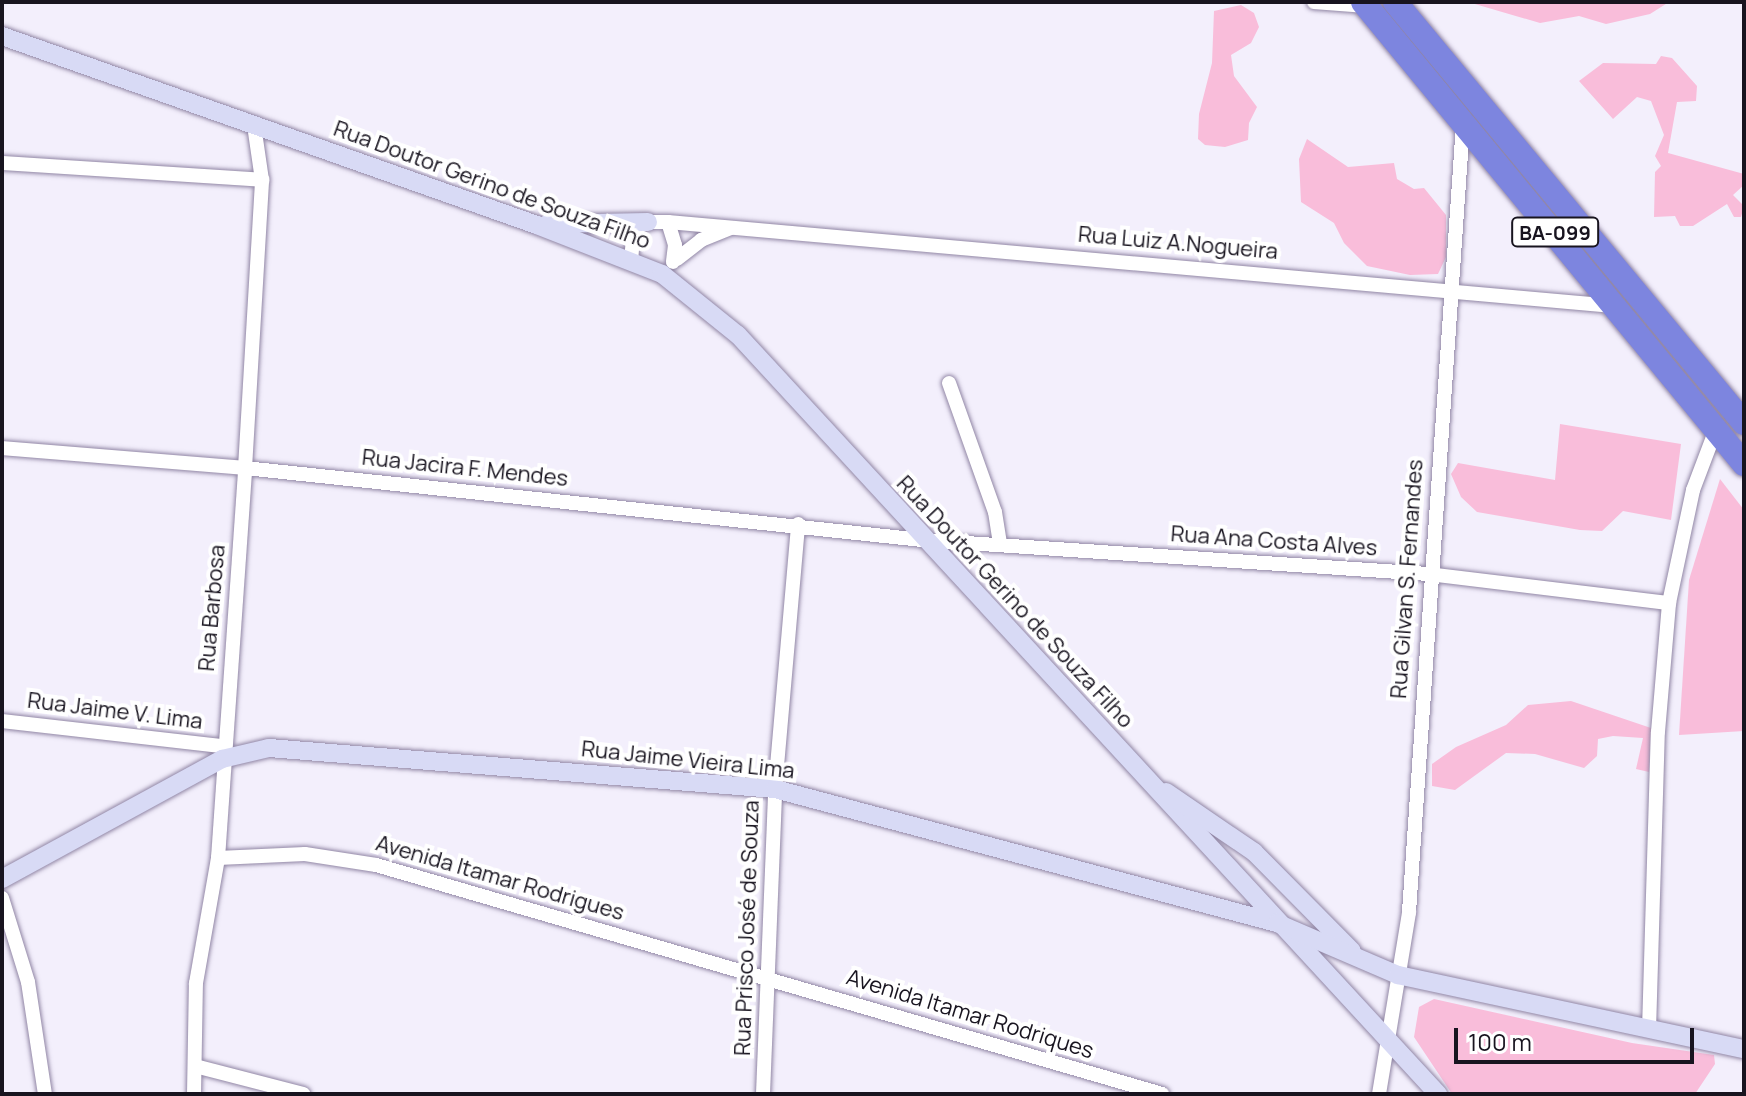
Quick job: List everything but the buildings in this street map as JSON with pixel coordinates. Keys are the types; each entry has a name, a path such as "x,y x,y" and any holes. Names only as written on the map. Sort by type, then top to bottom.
{"highway":[{"name":"BA-099","path":"1395,2 1744,423"},
{"name":"BA-099","path":"1364,4 1618,306 1744,464"}],"main road":[{"name":"Rua Doutor Gerino de Souza Filho","path":"2,36 537,225 662,274 738,335 922,540 1438,1094"},
{"path":"537,225 648,222"},
{"name":"Rua Jaime Vieira Lima","path":"2,879 222,752 302,749 775,789 1277,923 1398,975 1744,1049"},
{"name":"Rua Doutor Gerino de Souza Filho","path":"1150,782 1254,852 1357,957"}],"street":[{"path":"1314,2 1364,4"},
{"name":"Rua Gilvan S. Fernandes","path":"1379,1094 1409,912 1428,574 1463,122"},
{"name":"Rua Barbosa","path":"194,1094 196,983 218,858 222,752 245,468 262,180 254,125"},
{"path":"2,163 262,180"},
{"path":"631,261 629,240 634,229 648,222"},
{"name":"Rua Luiz A.Nogueira","path":"648,222 735,226 1451,288 1618,306"},
{"path":"668,222 677,259"},
{"name":"Rua Luiz A.Nogueira","path":"662,274 701,240 735,226"},
{"path":"949,383 991,501 1000,544"},
{"path":"1649,1030 1658,732 1669,603 1693,490 1716,429"},
{"name":"Rua Jacira F. Mendes","path":"2,448 245,468 798,524 922,540"},
{"name":"Rua Prisco José de Souza","path":"763,1094 775,789 798,524"},
{"name":"Rua Ana Costa Alves","path":"922,540 1428,574 1669,603"},
{"name":"Rua Jaime V. Lima","path":"2,721 222,752"},
{"name":"Avenida Itamar Rodrigues","path":"218,858 342,858 766,975"},
{"path":"2,898 28,982 45,1094"},
{"name":"Avenida Itamar Rodriques","path":"766,975 1162,1094"},
{"path":"195,1066 303,1094"}],"shaded area":[{"path":"1468,2 1669,2 1650,14 1606,24 1579,16 1540,23"},
{"path":"1241,5 1254,13 1259,27 1251,43 1231,55 1234,76 1257,107 1249,123 1248,140 1225,147 1205,145 1198,139 1199,114 1212,63 1214,11"},
{"path":"1661,56 1672,58 1697,86 1696,101 1677,102 1668,153 1744,174 1744,185 1733,195 1744,206 1741,217 1734,217 1727,204 1693,226 1680,226 1675,216 1654,217 1655,172 1661,166 1655,156 1664,135 1651,101 1637,97 1613,119 1579,81 1603,63 1656,64"},
{"path":"1307,139 1348,167 1394,163 1397,179 1414,189 1424,188 1446,215 1446,257 1438,274 1410,275 1367,266 1344,243 1334,223 1301,202 1299,159"},
{"path":"1560,424 1681,444 1671,520 1623,511 1602,531 1580,530 1477,512 1461,497 1451,474 1458,463 1555,480"},
{"path":"1720,479 1744,510 1744,731 1679,735 1689,580"},
{"path":"1571,701 1651,728 1649,772 1636,769 1643,738 1613,736 1598,739 1597,756 1584,768 1535,754 1506,753 1455,790 1432,786 1432,764 1456,747 1506,725 1528,705"},
{"path":"1434,999 1632,1043 1714,1055 1715,1064 1695,1094 1452,1094 1414,1037 1419,1007"}]}
